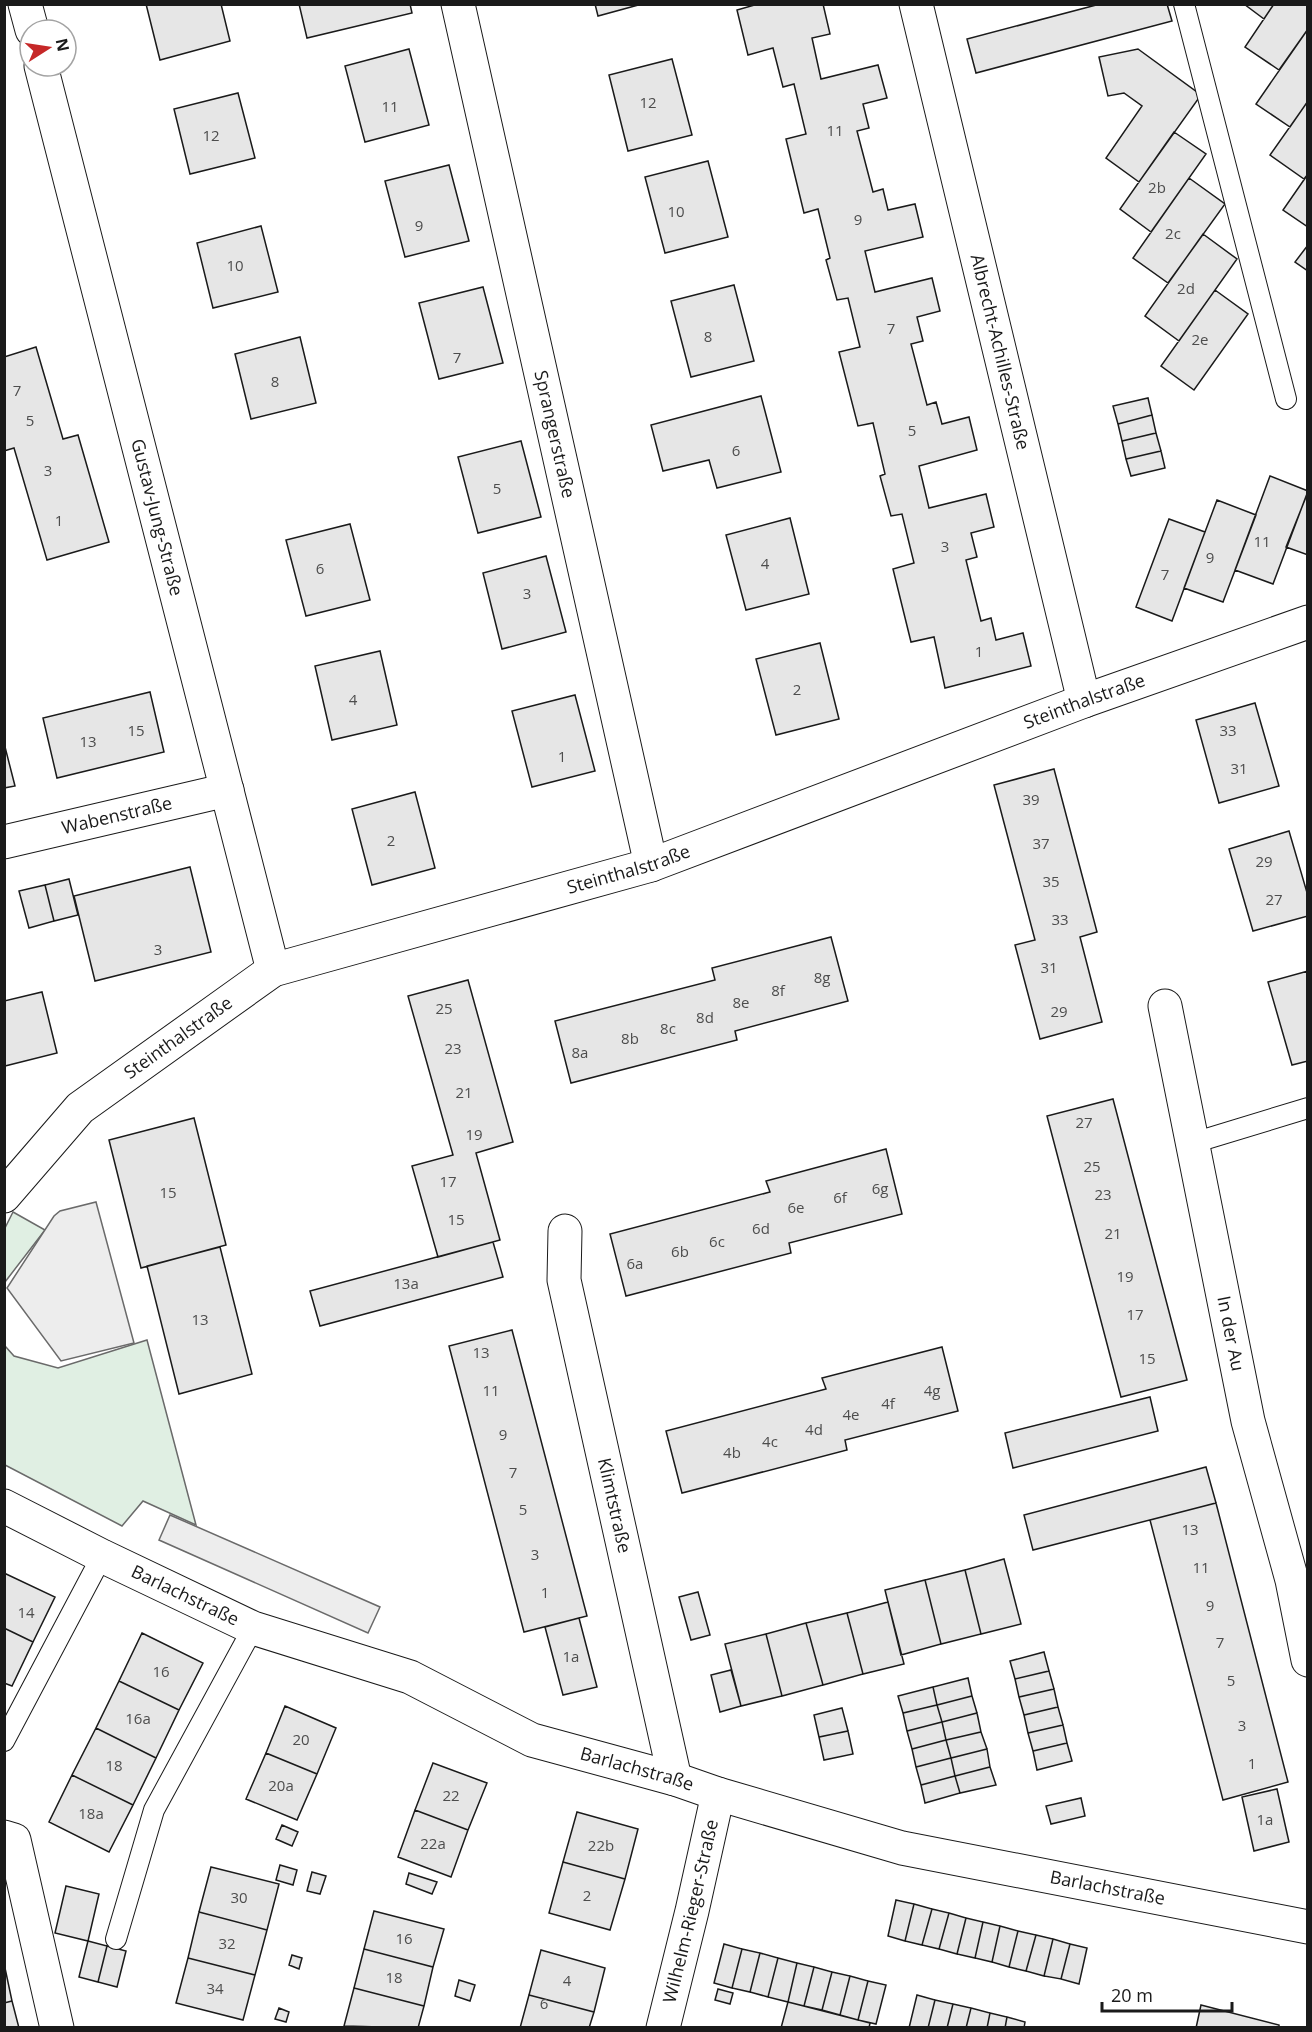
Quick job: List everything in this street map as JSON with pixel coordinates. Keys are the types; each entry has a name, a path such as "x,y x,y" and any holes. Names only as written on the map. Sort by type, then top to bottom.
{"street":[{"name":"Sprangerstraße","path":"458,4 651,865"},
{"name":"Albrecht-Achilles-Straße","path":"916,4 1084,701"},
{"name":"Gustav-Jung-Straße","path":"44,78 273,970"},
{"name":"Steinthalstraße","path":"4,1196 80,1108 273,970 651,865 1084,701 1308,621"},
{"name":"Wabenstraße","path":"4,842 227,790"},
{"name":"In der Au","path":"1165,1006 1248,1421 1300,1578 1308,1660"},
{"name":"Klimtstraße","path":"565,1231 564,1280 675,1779"},
{"name":"Barlachstraße","path":"4,1506 253,1628 410,1677 532,1740 675,1779 718,1794 902,1848 1308,1927"},
{"name":"Wilhelm-Rieger-Straße","path":"663,2028 718,1794"},
{"path":"4,1837 14,1840 57,2028"}],"lane":[{"path":"1184,4 1286,399"},
{"path":"1193,1143 1308,1108"},
{"path":"4,1741 102,1556"},
{"path":"116,1939 154,1810 253,1628"}],"green space":[{"path":"13,1212 45,1230 5,1282 5,1228"},
{"path":"147,1340 196,1525 143,1501 122,1526 5,1465 5,1346 14,1356 58,1368"}],"shaded area":[{"path":"96,1202 134,1343 61,1361 7,1288 54,1216 60,1211"},
{"path":"170,1515 380,1607 368,1633 159,1540"}],"building":[{"path":"146,4 221,4 230,41 160,60"},
{"path":"299,4 410,4 412,13 307,38"},
{"path":"595,4 642,4 598,16"},
{"path":"758,4 823,4 830,34 812,38 821,79 878,65 887,98 863,104 869,128 857,131 873,192 883,189 888,210 915,204 923,237 865,251 875,292 932,278 940,311 917,317 923,341 911,344 927,405 936,402 942,424 969,417 977,450 919,466 929,508 986,494 994,527 971,533 977,557 966,560 981,621 991,618 996,640 1023,633 1031,666 945,688 934,637 911,642 893,569 914,563 902,514 891,516 880,476 885,474 873,423 858,426 839,352 860,347 848,298 837,300 826,260 830,258 818,209 804,213 786,139 806,134 794,84 783,87 773,48 748,55 737,10"},
{"path":"1100,4 1167,4 1172,21 976,73 967,39"},
{"path":"1244,4 1274,4 1264,19"},
{"path":"1274,4 1308,4 1308,29 1279,70 1245,47"},
{"path":"1308,29 1308,101 1290,127 1256,104"},
{"path":"409,49 429,125 365,142 345,66"},
{"path":"1138,49 1201,95 1139,182 1106,158 1142,106 1124,93 1108,96 1099,57"},
{"path":"672,59 692,135 628,151 609,75"},
{"path":"238,93 255,158 190,174 174,109"},
{"path":"1308,101 1308,174 1304,179 1270,155"},
{"path":"1174,132 1206,154 1151,232 1120,209"},
{"path":"708,161 728,237 665,253 645,177"},
{"path":"449,165 469,241 405,257 385,181"},
{"path":"1308,174 1308,227 1283,210"},
{"path":"1189,178 1225,204 1168,283 1133,258"},
{"path":"261,226 278,292 213,308 197,243"},
{"path":"1203,234 1237,259 1179,341 1145,316"},
{"path":"1308,245 1308,271 1295,262"},
{"path":"734,285 754,361 691,377 671,301"},
{"path":"483,287 503,363 439,379 419,303"},
{"path":"1215,290 1248,314 1194,390 1161,366"},
{"path":"300,337 316,403 251,419 235,354"},
{"path":"36,347 63,439 78,435 109,542 47,560 14,448 4,451 4,357"},
{"path":"761,396 781,472 717,488 709,460 663,471 651,425"},
{"path":"1148,398 1152,415 1118,424 1113,406"},
{"path":"1152,415 1156,433 1122,441 1118,424"},
{"path":"1156,433 1161,451 1126,459 1122,441"},
{"path":"521,441 541,517 478,533 458,457"},
{"path":"1161,451 1165,468 1131,476 1126,459"},
{"path":"1270,476 1308,491 1273,584 1235,570"},
{"path":"1308,492 1308,555 1286,547"},
{"path":"1217,500 1256,515 1223,602 1184,588"},
{"path":"790,518 809,594 746,610 726,535"},
{"path":"1169,519 1205,532 1172,621 1136,607"},
{"path":"350,524 370,600 306,616 286,540"},
{"path":"546,556 566,632 502,649 483,573"},
{"path":"820,643 839,719 776,735 756,659"},
{"path":"380,651 397,725 332,740 315,666"},
{"path":"150,692 164,752 57,778 43,718"},
{"path":"575,695 595,771 532,787 512,711"},
{"path":"1255,703 1279,786 1219,803 1196,720"},
{"path":"4,743 15,786 4,788"},
{"path":"1054,769 1097,932 1080,937 1102,1022 1040,1039 1015,945 1035,940 994,785"},
{"path":"415,792 435,868 372,885 352,809"},
{"path":"1289,831 1308,896 1308,916 1253,931 1229,849"},
{"path":"190,867 211,952 95,981 74,896"},
{"path":"69,879 78,915 54,921 45,885"},
{"path":"45,885 54,921 29,928 19,891"},
{"path":"831,937 848,1001 735,1031 737,1040 571,1083 555,1021 715,980 712,968"},
{"path":"1308,971 1308,1061 1292,1065 1268,982"},
{"path":"468,980 513,1142 476,1153 500,1240 438,1257 412,1166 453,1155 408,996"},
{"path":"42,992 57,1053 5,1066 4,1001"},
{"path":"1113,1099 1187,1380 1121,1397 1047,1116"},
{"path":"194,1118 226,1245 141,1268 109,1140"},
{"path":"886,1149 902,1214 789,1243 791,1253 626,1296 610,1234 770,1192 766,1181"},
{"path":"493,1242 503,1277 320,1326 310,1291"},
{"path":"220,1247 252,1374 179,1394 147,1266"},
{"path":"512,1330 587,1616 524,1632 449,1346"},
{"path":"942,1347 958,1411 845,1440 847,1450 682,1493 666,1431 826,1389 822,1378"},
{"path":"1150,1397 1158,1431 1013,1468 1005,1433"},
{"path":"1206,1467 1216,1503 1033,1550 1024,1515"},
{"path":"1216,1503 1288,1782 1223,1800 1150,1520"},
{"path":"1004,1559 1021,1624 981,1634 965,1570"},
{"path":"965,1570 981,1634 941,1644 925,1580"},
{"path":"4,1573 55,1597 33,1642 4,1628"},
{"path":"925,1580 941,1644 901,1655 885,1590"},
{"path":"698,1592 710,1635 691,1640 679,1597"},
{"path":"888,1602 904,1664 863,1674 847,1613"},
{"path":"847,1613 863,1674 823,1685 806,1623"},
{"path":"579,1618 597,1687 563,1695 545,1627"},
{"path":"806,1623 823,1685 782,1696 766,1634"},
{"path":"4,1628 33,1642 12,1686 4,1683"},
{"path":"142,1633 203,1663 179,1710 119,1681"},
{"path":"766,1634 782,1696 741,1706 725,1644"},
{"path":"1044,1652 1049,1671 1015,1679 1010,1661"},
{"path":"731,1670 741,1706 720,1712 711,1675"},
{"path":"1049,1671 1054,1689 1019,1697 1015,1679"},
{"path":"968,1678 972,1696 937,1705 933,1687"},
{"path":"119,1681 179,1710 156,1758 96,1728"},
{"path":"933,1687 937,1705 903,1713 898,1696"},
{"path":"1054,1689 1058,1707 1024,1715 1019,1697"},
{"path":"972,1696 977,1713 942,1722 937,1705"},
{"path":"937,1705 942,1722 907,1731 903,1713"},
{"path":"285,1706 336,1728 317,1774 266,1753"},
{"path":"1058,1707 1063,1725 1028,1733 1024,1715"},
{"path":"842,1708 848,1731 819,1737 814,1715"},
{"path":"977,1713 981,1732 946,1740 942,1722"},
{"path":"942,1722 946,1740 912,1749 907,1731"},
{"path":"1063,1725 1067,1743 1033,1751 1028,1733"},
{"path":"96,1728 156,1758 133,1805 72,1775"},
{"path":"848,1731 853,1754 824,1760 819,1737"},
{"path":"981,1732 987,1749 951,1758 946,1740"},
{"path":"946,1740 951,1758 916,1767 912,1749"},
{"path":"1067,1743 1072,1761 1037,1770 1033,1751"},
{"path":"987,1749 990,1767 955,1776 951,1758"},
{"path":"266,1753 317,1774 297,1820 246,1799"},
{"path":"951,1758 955,1776 921,1785 916,1767"},
{"path":"433,1763 487,1783 468,1830 415,1810"},
{"path":"990,1767 996,1785 960,1793 955,1776"},
{"path":"72,1775 133,1805 109,1852 49,1822"},
{"path":"955,1776 960,1793 925,1803 921,1785"},
{"path":"1277,1789 1289,1842 1254,1851 1242,1797"},
{"path":"1081,1798 1085,1816 1051,1824 1046,1806"},
{"path":"415,1810 468,1830 451,1877 398,1857"},
{"path":"577,1812 638,1829 625,1879 563,1862"},
{"path":"282,1825 298,1832 292,1846 276,1839"},
{"path":"563,1862 625,1879 610,1930 549,1913"},
{"path":"280,1865 297,1870 293,1885 276,1880"},
{"path":"211,1867 279,1884 267,1930 199,1912"},
{"path":"312,1872 326,1876 320,1894 307,1891"},
{"path":"409,1873 437,1882 432,1894 406,1884"},
{"path":"66,1886 99,1894 88,1941 55,1933"},
{"path":"896,1900 914,1904 905,1941 888,1936"},
{"path":"914,1904 932,1909 922,1945 905,1941"},
{"path":"932,1909 949,1913 939,1949 922,1945"},
{"path":"374,1911 444,1929 433,1967 364,1949"},
{"path":"199,1912 267,1930 255,1975 188,1958"},
{"path":"949,1913 966,1918 957,1954 939,1949"},
{"path":"966,1918 983,1922 975,1958 957,1954"},
{"path":"983,1922 1000,1926 992,1962 975,1958"},
{"path":"1000,1926 1018,1931 1009,1967 992,1962"},
{"path":"1018,1931 1036,1935 1026,1971 1009,1967"},
{"path":"1036,1935 1053,1939 1044,1976 1026,1971"},
{"path":"1053,1939 1070,1944 1061,1979 1044,1976"},
{"path":"88,1941 107,1946 98,1982 79,1977"},
{"path":"724,1944 742,1949 732,1988 714,1983"},
{"path":"1070,1944 1087,1948 1079,1984 1061,1979"},
{"path":"107,1946 126,1951 117,1987 98,1982"},
{"path":"364,1949 433,1967 424,2006 354,1988"},
{"path":"742,1949 760,1953 750,1992 732,1988"},
{"path":"541,1950 605,1968 594,2012 529,1995"},
{"path":"760,1953 778,1958 768,1997 750,1992"},
{"path":"292,1955 302,1958 299,1969 289,1965"},
{"path":"188,1958 255,1975 243,2020 176,2003"},
{"path":"778,1958 797,1963 788,2002 768,1997"},
{"path":"797,1963 814,1967 804,2006 788,2002"},
{"path":"814,1967 832,1972 822,2010 804,2006"},
{"path":"4,1968 12,2001 4,2003"},
{"path":"832,1972 850,1976 840,2015 822,2010"},
{"path":"850,1976 868,1981 858,2020 840,2015"},
{"path":"459,1980 475,1985 470,2001 455,1996"},
{"path":"868,1981 886,1985 876,2024 858,2020"},
{"path":"354,1988 424,2006 418,2028 344,2026"},
{"path":"718,1989 733,1993 730,2004 715,2000"},
{"path":"529,1995 594,2012 589,2028 520,2028"},
{"path":"917,1995 935,2000 928,2028 909,2028"},
{"path":"935,2000 953,2004 947,2028 928,2028"},
{"path":"12,2001 19,2028 4,2028 4,2003"},
{"path":"788,2002 870,2023 869,2028 781,2028"},
{"path":"953,2004 971,2008 966,2028 947,2028"},
{"path":"1201,2005 1279,2025 1279,2028 1196,2028"},
{"path":"279,2008 289,2012 286,2022 275,2019"},
{"path":"971,2008 990,2013 987,2028 966,2028"},
{"path":"990,2013 1007,2017 1005,2028 987,2028"},
{"path":"1007,2017 1025,2022 1024,2028 1005,2028"}]}
